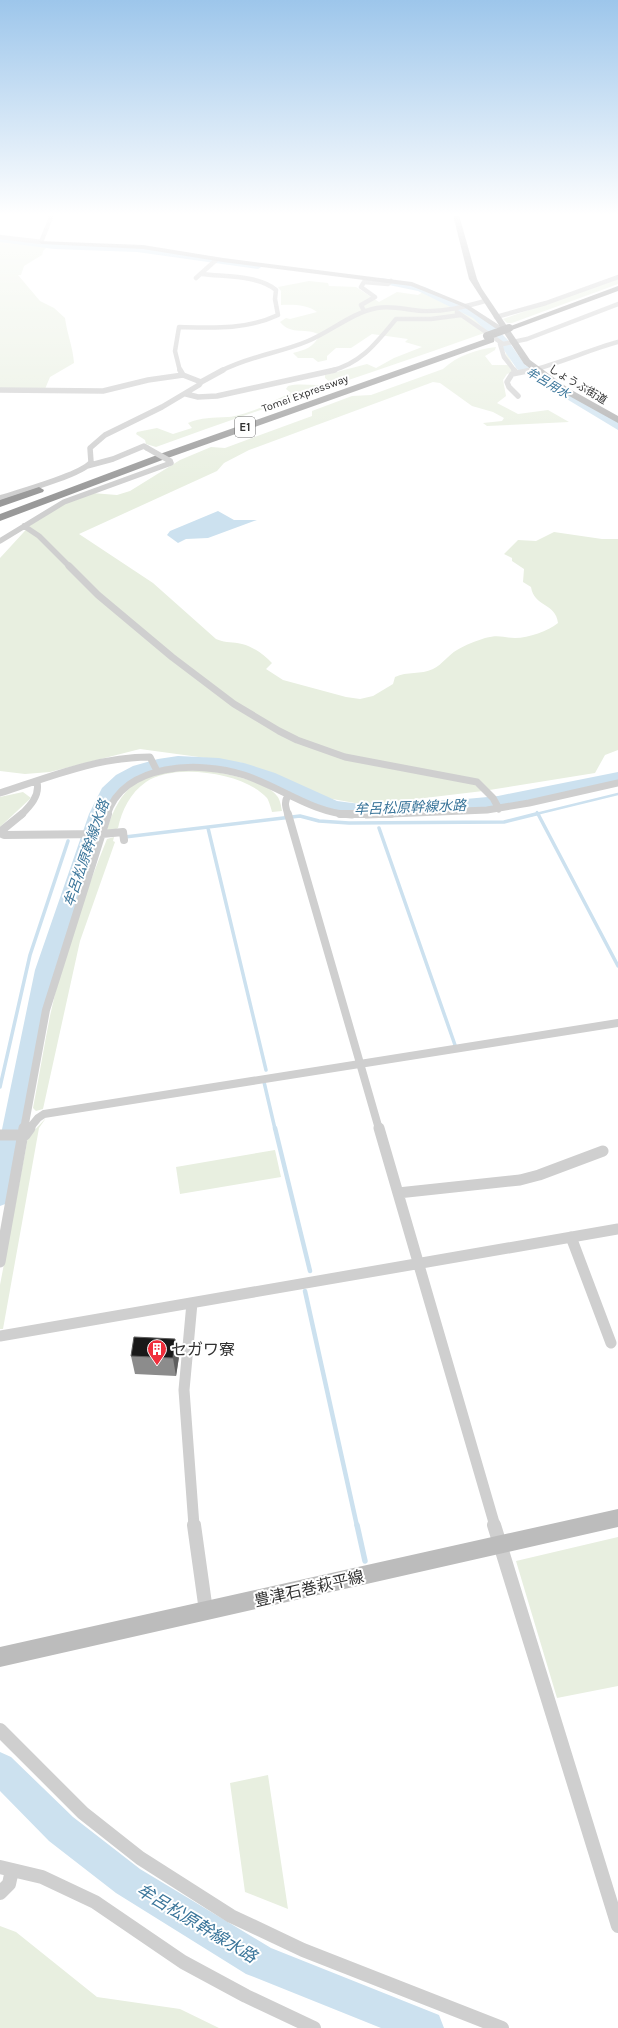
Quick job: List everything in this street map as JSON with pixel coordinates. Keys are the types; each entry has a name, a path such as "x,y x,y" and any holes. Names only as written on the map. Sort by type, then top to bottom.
{"highway":[{"name":"Tomei Expressway","path":"0,518 161,457 495,341 568,310"},
{"name":"Tomei Expressway","path":"509,335 576,310"},
{"name":"Tomei Expressway","path":"0,510 101,472 495,341"},
{"path":"0,504 50,486 101,472"}],"main road":[{"name":"しょうぶ街道","path":"491,310 533,370 618,420"}],"street":[{"path":"183,375 175,351 176,334 179,327 227,327 253,323 278,315 277,310"},
{"path":"88,466 90,461 90,448 105,435 186,394 201,382 237,362 316,338 338,323 364,311 372,310"},
{"path":"413,310 426,312 449,310"},
{"path":"456,310 485,330 495,341 504,357 518,372"},
{"path":"472,310 509,335 527,340 604,310"},
{"path":"496,317 522,310"},
{"path":"186,394 198,397 217,396 342,368 353,363 372,348 396,319 431,319 461,314"},
{"path":"518,396 509,387 507,382 508,377 518,372 533,370 618,342"},
{"path":"0,390 103,391 148,380 183,375 201,382"},
{"path":"0,498 88,466 113,459 144,446 171,463 64,502 0,541"},
{"path":"24,526 39,536 98,595 172,657 234,704 278,731 297,740 345,757 469,779 477,782 493,798 498,807"},
{"path":"0,793 110,760 135,756 150,757 156,767"},
{"path":"0,1262 46,1010 60,961 109,810 118,795 141,776 156,767 192,768 238,773 319,808 340,814 459,812 498,807 618,783"},
{"path":"0,833 13,823 34,801 39,790 37,782"},
{"path":"289,795 286,798 285,804 500,1545 618,1926"},
{"path":"0,833 4,835 100,834 123,832 124,837"},
{"path":"1,1135 22,1135 38,1118 44,1114 618,1023"},
{"path":"398,1193 520,1180 603,1151"},
{"path":"0,1336 618,1229"},
{"path":"571,1237 588,1286 611,1343"},
{"path":"192,1303 184,1390 194,1525 206,1611"},
{"name":"豊津石巻萩平線","path":"0,1657 618,1518"},
{"path":"0,1730 83,1813 140,1858 231,1916 303,1950 502,2028"},
{"path":"0,1893 9,1884 6,1869 42,1877 95,1902 183,1962 246,1996 314,2028"}],"green space":[{"path":"0,310 56,310 65,318 74,363 50,377 45,389 0,388"},
{"path":"314,310 461,310 479,319 490,331 156,447 146,444 145,440 136,434 137,432 157,428 173,434 192,428 188,423 198,420 244,414 270,404 271,402 291,393 286,389 288,386 320,385 331,383 325,378 325,375 367,364 376,368 394,358 422,347 405,342 408,339 372,334 351,348 336,348 327,356 327,360 318,362 313,358 298,358 293,353 302,351 309,347 320,335 289,329 280,322 286,318 290,319 317,312"},
{"path":"530,310 548,310 512,323 507,323 503,319"},
{"path":"496,347 495,350 485,356 492,365 508,365 505,356 507,353 516,371 507,374 503,380 506,396 497,403 518,414 548,410 569,422 487,426 483,423 502,421 504,418 493,412 472,406 440,383 433,382 249,450 224,463 217,471 79,534 153,583 216,639 251,647 266,657 272,663 266,669 283,680 346,697 360,699 373,696 393,684 395,677 433,669 463,646 494,636 515,638 526,637 544,631 558,623 553,612 536,598 531,587 523,582 524,569 512,561 512,558 504,554 518,540 536,541 554,532 602,539 618,539 618,750 605,755 595,773 483,791 366,805 327,798 243,763 140,749 50,772 25,774 0,771 0,558 34,521 57,507 92,493 117,495 130,491 180,460 211,447 225,448 312,416 312,411 352,396 371,395 443,369 455,360 468,354 482,349"},
{"path":"203,770 243,778 271,790 278,797 282,811 272,812 267,798 256,789 242,782 208,773 173,773 158,776 140,786 128,802 118,828 113,831 107,830 114,812 122,798 131,787 142,780 154,775 168,772"},
{"path":"23,792 31,798 0,827 0,797"},
{"path":"114,837 113,841 115,842 80,941 43,1109 36,1111 33,1108 50,1016 61,971 82,904 98,860 107,839"},
{"path":"46,1118 39,1128 3,1329 0,1329 0,1285 28,1137"},
{"path":"275,1150 281,1177 180,1194 176,1167"},
{"path":"618,1537 618,1686 557,1698 516,1561"},
{"path":"268,1775 288,1909 245,1892 230,1783"},
{"path":"0,1926 16,1932 97,1997 180,2009 219,2028 0,2028"}],"water":[{"path":"218,511 234,520 257,520 208,538 186,539 178,543 167,535 170,531"}],"building":[{"path":"134,1337 175,1339 173,1358 131,1356"}],"waterway":[{"name":"牟呂用水","path":"464,310 477,316 503,341 521,367 618,426"},
{"name":"牟呂松原幹線水路","path":"0,1196 45,970 98,814 108,792 122,779 139,770 158,764 178,762 219,764 256,772 332,806 346,809 376,810 498,802 618,777"},
{"path":"538,814 618,794"},
{"path":"532,815 536,814"},
{"path":"532,815 538,814"},
{"path":"538,814 618,966"},
{"path":"125,837 300,816 319,821 349,823 504,822 532,815"},
{"path":"208,828 266,1070"},
{"path":"379,828 455,1045"},
{"path":"0,1087 30,955 68,841"},
{"path":"264,1082 275,1129"},
{"path":"275,1128 310,1271"},
{"path":"305,1291 357,1526"},
{"path":"357,1525 365,1561"},
{"name":"牟呂松原幹線水路","path":"0,1768 61,1829 128,1881 259,1961 426,2028"}],"place":[{"name":"セガワ寮","path":"157,1366"}]}
